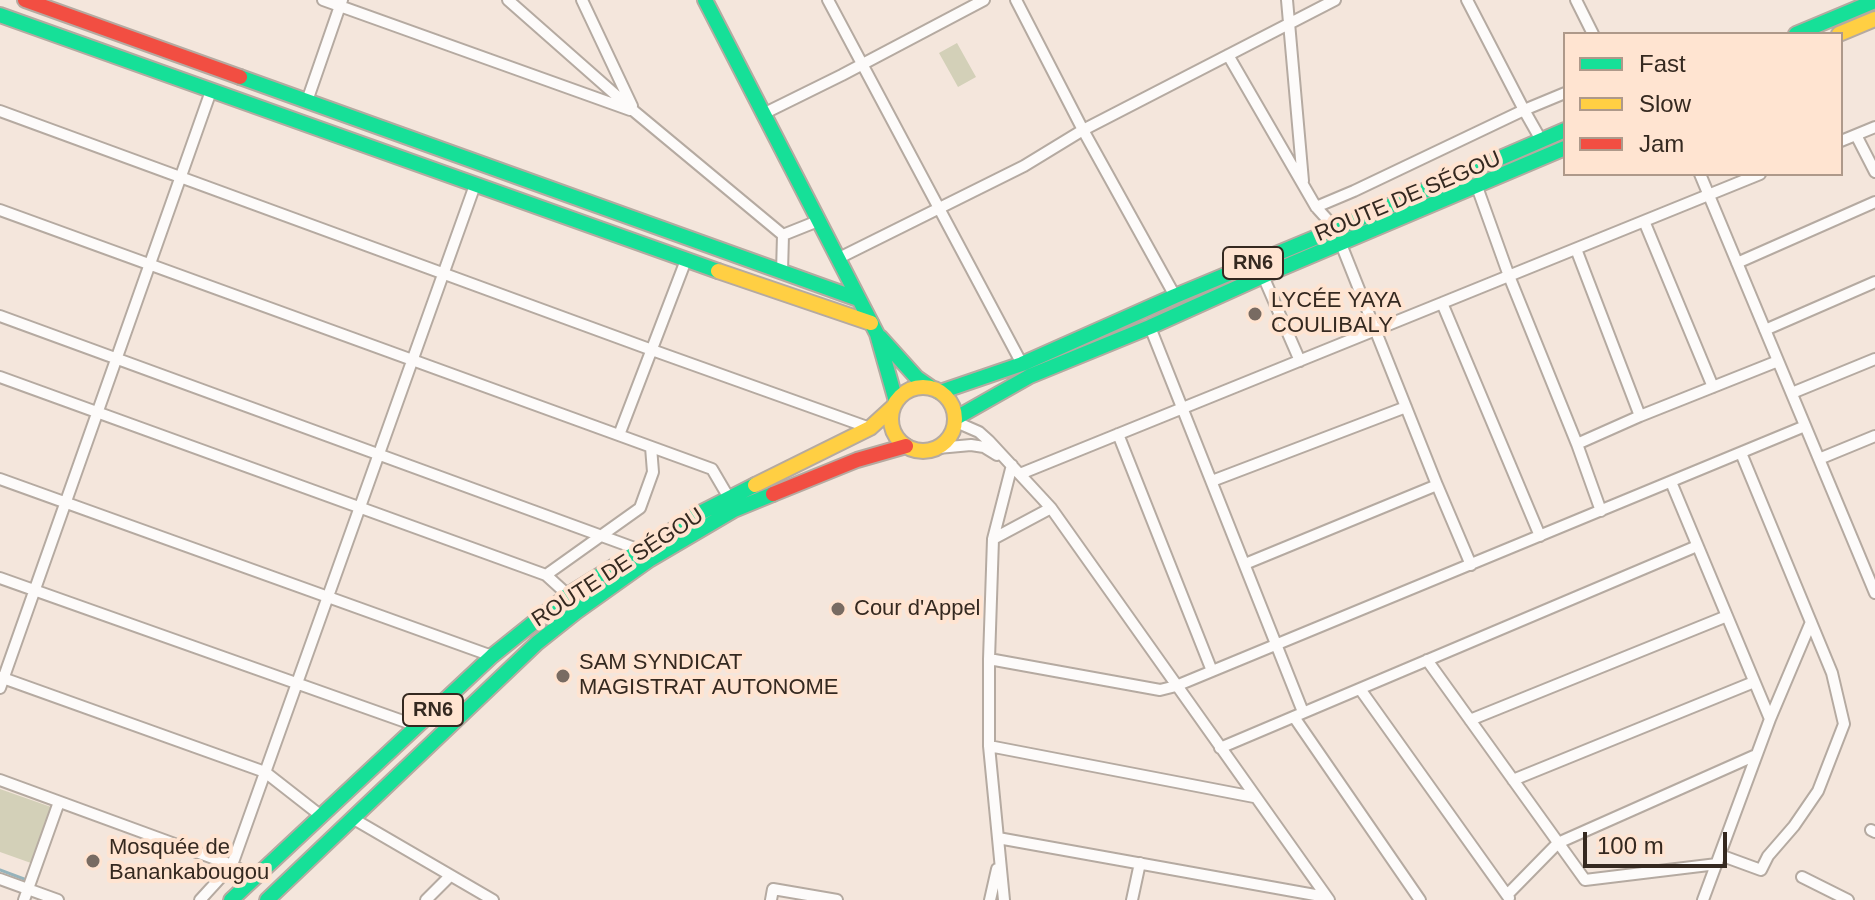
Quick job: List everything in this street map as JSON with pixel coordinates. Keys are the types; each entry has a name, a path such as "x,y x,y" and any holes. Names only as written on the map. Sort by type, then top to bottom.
{"main road":[{"path":"25,0 858,299"},
{"path":"705,0 874,329 894,404 891,418 893,429 906,446"},
{"path":"1801,32 1872,1"},
{"path":"0,15 874,329 917,378 948,399 956,420"},
{"path":"1843,32 1875,19"},
{"name":"ROUTE DE SÉGOU","path":"231,900 492,656 568,595 702,512 870,428 905,392 917,387 935,390 1022,364 1563,131"},
{"name":"ROUTE DE SÉGOU","path":"267,900 537,643 649,560 734,510 857,460 906,446 917,451 938,448 953,432 956,420 1030,376 1563,149"}],"street":[{"path":"323,0 341,3 635,112"},
{"path":"508,0 635,112 783,235"},
{"path":"582,0 635,112"},
{"path":"828,0 1022,364"},
{"path":"763,114 984,0"},
{"path":"1016,0 1083,130 1175,296"},
{"path":"1287,0 1304,187"},
{"path":"837,259 1024,166 1083,130 1335,0"},
{"path":"1467,0 1541,140"},
{"path":"1576,0 1592,32"},
{"path":"307,101 341,3"},
{"path":"1228,55 1316,207 1336,229"},
{"path":"211,91 1,681 265,772 320,815"},
{"path":"1316,207 1563,94"},
{"path":"0,111 870,428"},
{"path":"1843,140 1875,127"},
{"path":"1856,135 1875,172"},
{"path":"1701,176 1875,593"},
{"path":"1020,474 1755,176"},
{"path":"1476,184 1601,511"},
{"path":"200,900 232,865 475,185"},
{"path":"1737,263 1875,202"},
{"path":"0,210 712,469 729,498"},
{"path":"783,235 818,221"},
{"path":"1644,221 1713,387"},
{"path":"782,272 783,235"},
{"path":"1341,244 1471,565"},
{"path":"1576,249 1640,416"},
{"path":"619,435 686,260"},
{"path":"1263,276 1300,361"},
{"path":"1765,330 1875,282"},
{"path":"1442,303 1540,536"},
{"path":"0,316 640,550"},
{"path":"1150,327 1277,645 1299,714 1420,900"},
{"path":"1792,393 1875,359"},
{"path":"1577,444 1778,361"},
{"path":"0,377 546,575 568,595"},
{"path":"1212,481 1406,407"},
{"path":"956,420 989,441 1051,508 1328,898"},
{"path":"989,659 1160,690 1176,686 1805,426"},
{"path":"1118,434 1212,671"},
{"path":"1819,459 1875,436"},
{"path":"546,575 640,508 653,472 651,447"},
{"path":"938,448 984,447 1007,461"},
{"path":"1427,660 1585,880 1718,859 1761,870 1768,856 1818,791 1844,724 1832,673 1741,453"},
{"path":"1004,900 989,746 989,659 993,539 1007,461"},
{"path":"0,479 492,656"},
{"path":"1671,482 1770,719"},
{"path":"1245,564 1437,485"},
{"path":"993,539 1051,508"},
{"path":"1220,748 1697,546"},
{"path":"0,578 417,726"},
{"path":"1470,720 1727,616"},
{"path":"1703,900 1756,755 1811,622"},
{"path":"1513,780 1754,682"},
{"path":"1360,689 1508,898 1558,843 1756,755"},
{"path":"989,746 1254,797"},
{"path":"0,780 232,865 255,878"},
{"path":"26,895 59,802"},
{"path":"352,818 490,899"},
{"path":"998,838 1328,898"},
{"path":"990,900 999,860"},
{"path":"1132,900 1140,863"},
{"path":"426,900 450,876"},
{"path":"1802,877 1848,900"},
{"path":"0,879 26,895 58,900"},
{"path":"771,900 773,889 837,900"}],"shaded area":[{"path":"957,43 976,77 958,87 939,53"},
{"path":"0,789 54,808 31,863 0,852"}],"waterway":[{"path":"0,870 24,879"}],"traffic: fast":[{"path":"705,0 877,334 896,401"},
{"path":"1801,32 1875,1"},
{"path":"0,15 718,271"},
{"path":"240,77 858,299"},
{"path":"940,392 1022,364 1563,131"},
{"path":"956,418 1030,376 1563,149"},
{"path":"880,337 917,378 930,387"},
{"path":"231,900 492,656 568,595 702,512 755,485"},
{"path":"267,900 537,643 649,560 734,510 773,494"}],"traffic: slow":[{"path":"1843,32 1875,19"},
{"path":"718,271 871,323"},
{"path":"923,387 935,389 946,396 953,407 955,419 953,431 946,442 935,449 923,451 911,449 900,442 893,431 891,419 893,407 900,396 911,389 923,387"},
{"path":"755,485 870,428 893,407"}],"traffic: jam":[{"path":"25,0 240,77"},
{"path":"773,494 857,460 906,446"}],"place":[{"name":"LYCÉE YAYA COULIBALY","path":"1255,314"},
{"name":"Cour d'Appel","path":"838,609"},
{"name":"SAM SYNDICAT MAGISTRAT AUTONOME","path":"563,676"},
{"name":"Mosquée de Banankabougou","path":"93,861"}]}
